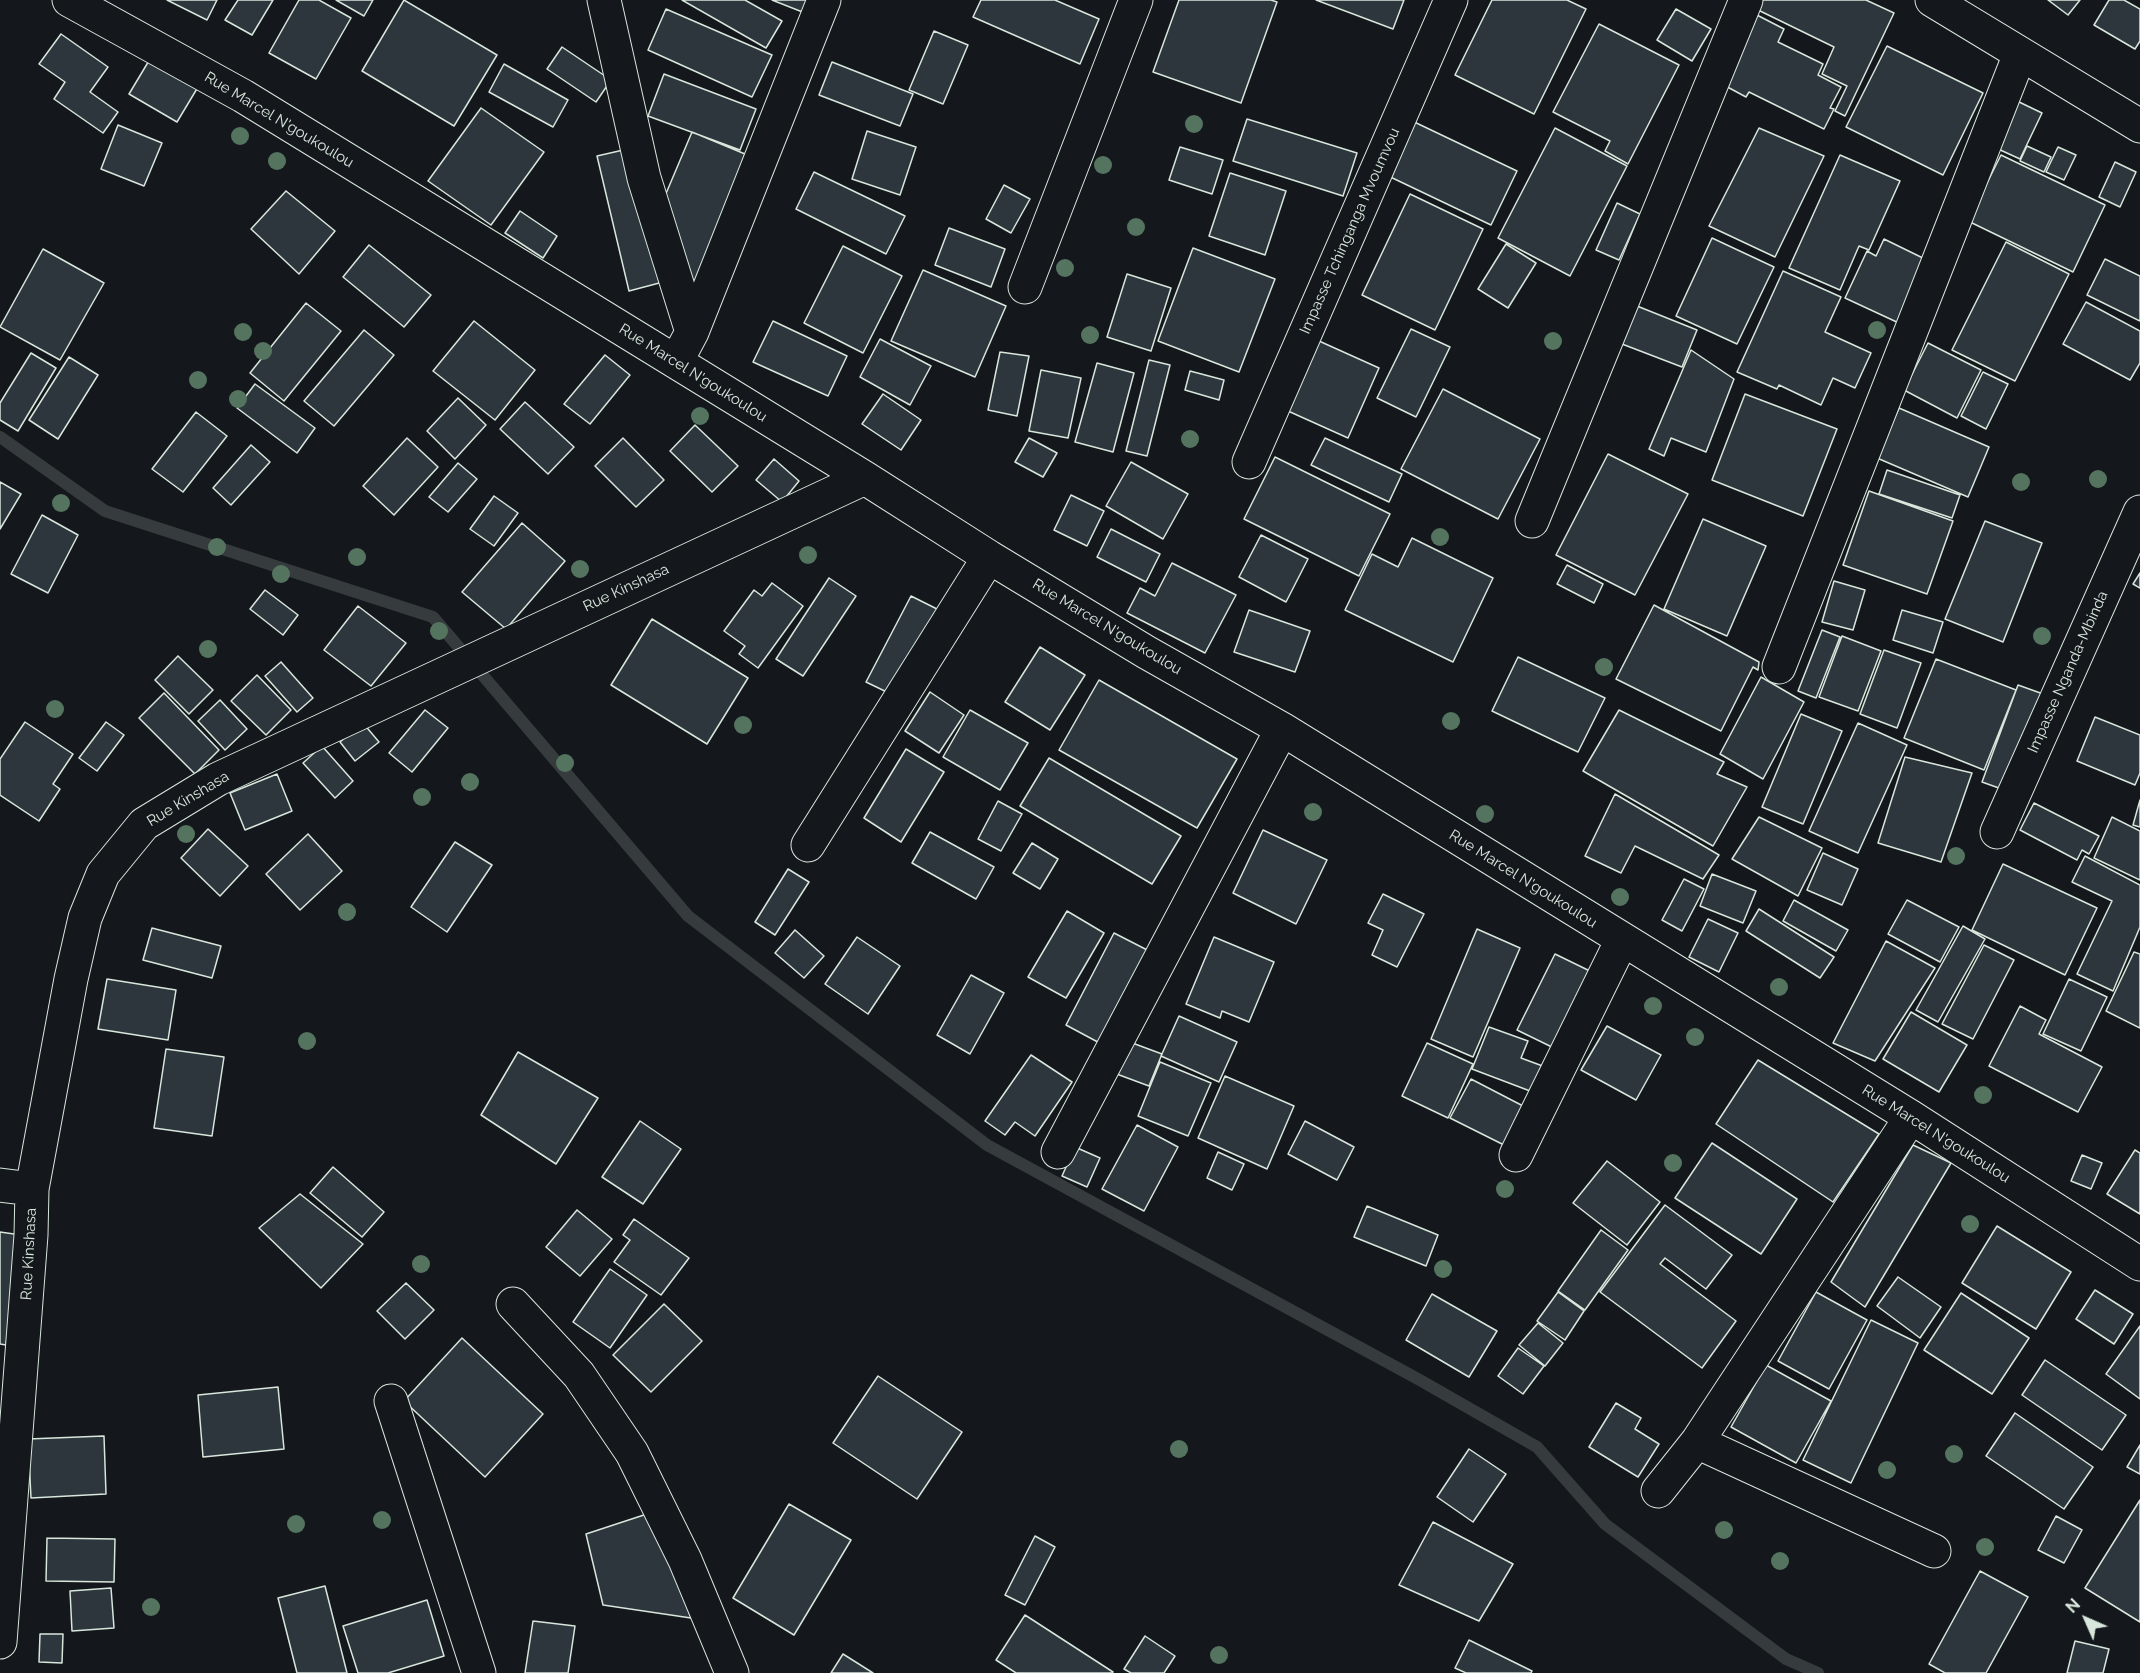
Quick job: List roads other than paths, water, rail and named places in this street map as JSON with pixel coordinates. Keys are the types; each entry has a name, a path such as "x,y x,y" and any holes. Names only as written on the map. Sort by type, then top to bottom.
{"street":[{"name":"Rue Marcel N'goukoulou","path":"69,0 243,96 865,478 989,557 1146,652 1282,729 1911,1117 2140,1264"},
{"path":"604,0 644,178 692,332"},
{"path":"676,362 692,332 824,0"},
{"path":"1025,287 1136,0"},
{"name":"Impasse Tchinganga Mvoumvou","path":"1250,462 1451,0"},
{"path":"1532,521 1746,0"},
{"path":"1932,0 2140,126"},
{"path":"1779,667 2020,54"},
{"name":"Rue Kinshasa","path":"0,1642 31,1235 32,1189 84,918 103,874 144,824 218,779 865,478"},
{"name":"Impasse Nganda-Mbinda","path":"1997,832 2140,512"},
{"path":"808,845 989,557"},
{"path":"1058,1152 1282,729"},
{"path":"1516,1155 1622,940"},
{"path":"1658,1491 1696,1442 1911,1117"},
{"path":"0,1185 32,1189"},
{"path":"513,1304 579,1374 632,1453 685,1560 732,1673"},
{"path":"391,1401 454,1588 479,1673"},
{"path":"1696,1442 1934,1551"}],"waterway":[{"path":"0,437 105,511 433,617 688,916 987,1145 1418,1379 1537,1447 1605,1524 1786,1659 1818,1673"}]}
